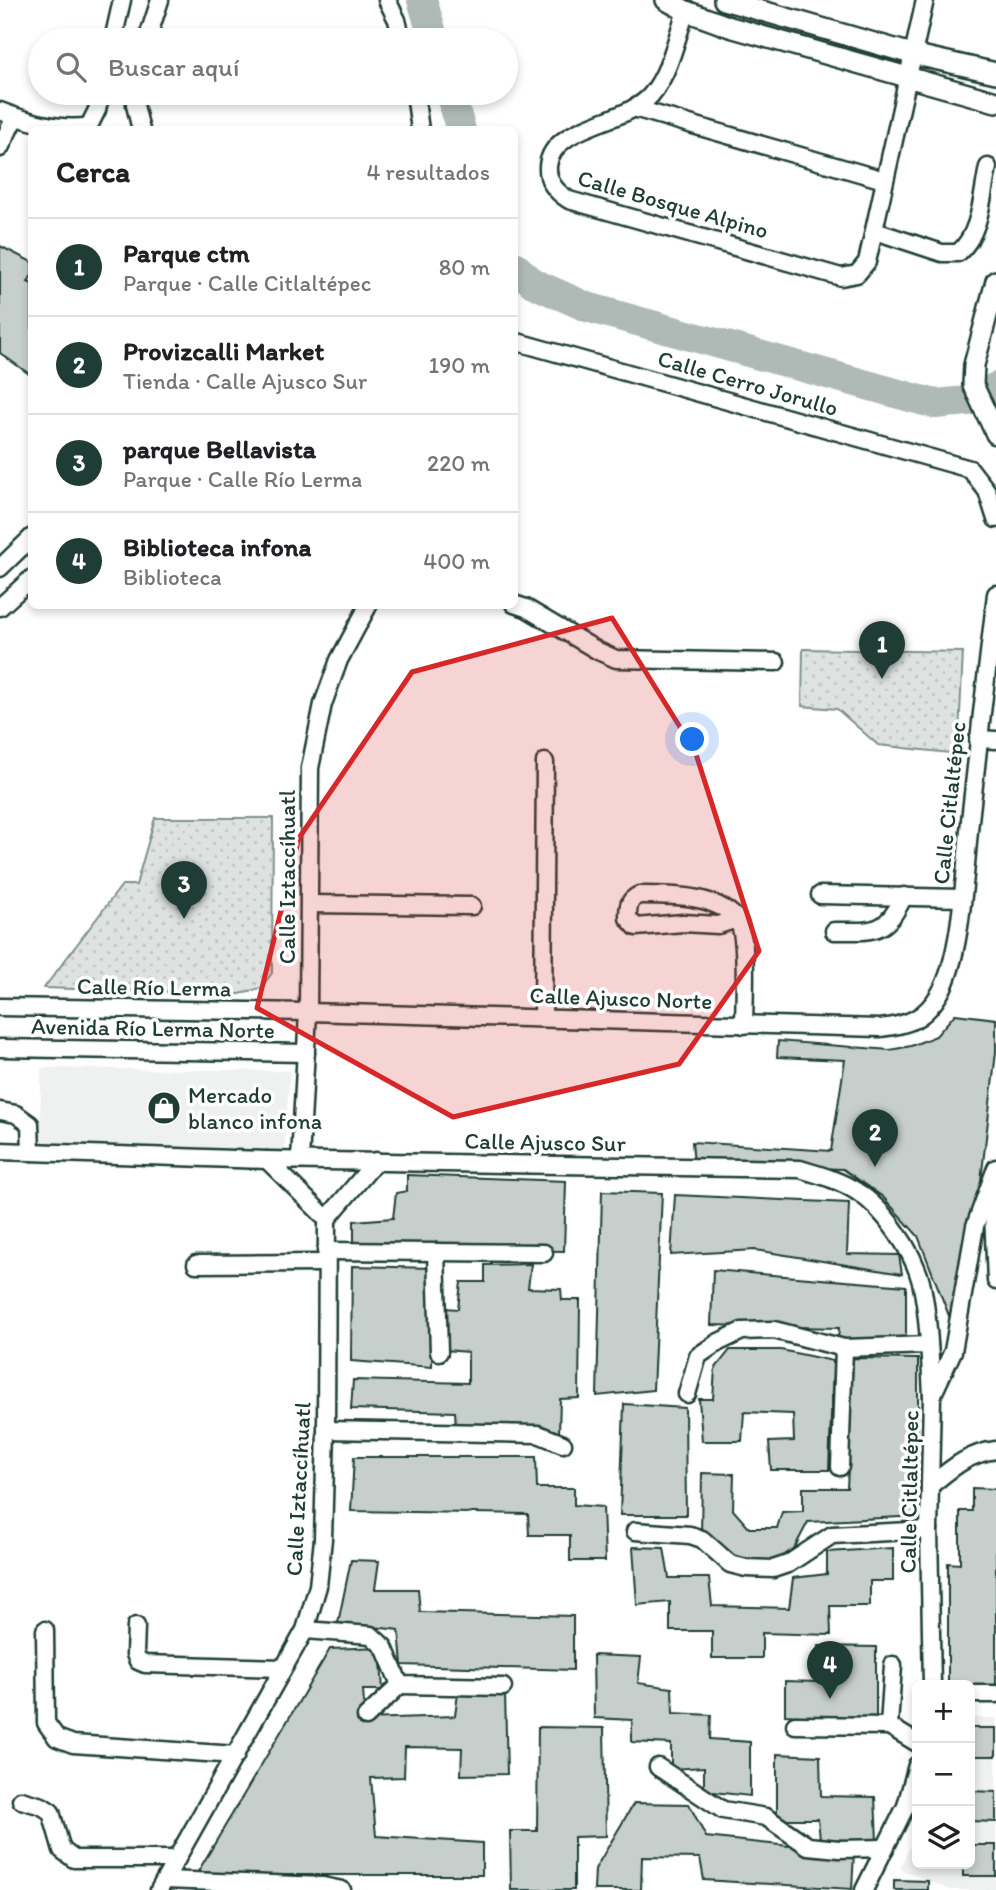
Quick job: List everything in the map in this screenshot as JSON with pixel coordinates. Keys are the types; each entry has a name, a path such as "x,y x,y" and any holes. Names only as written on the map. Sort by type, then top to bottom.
{"main road":[{"path":"666,0 686,11 730,27 996,102"},
{"path":"724,0 912,54 996,74"},
{"path":"996,281 974,365 973,385 996,434"}],"street":[{"path":"116,28 122,0"},
{"path":"151,28 160,0"},
{"path":"387,0 399,28"},
{"path":"925,0 875,231 942,253 958,253 966,246 977,220 988,167"},
{"name":"Calle Bosque Alpino","path":"686,11 667,67 650,97 634,108 559,142 549,157 548,173 555,191 569,200 841,277 857,274 867,262 875,231"},
{"path":"89,126 98,105"},
{"path":"135,105 140,126"},
{"path":"417,105 419,126"},
{"path":"634,108 884,180"},
{"path":"0,148 8,114 62,126"},
{"name":"Calle Cerro Jorullo","path":"518,342 970,470 988,491 996,519"},
{"path":"0,568 28,544"},
{"path":"0,607 28,582"},
{"name":"Calle Citlaltépec","path":"928,1011 942,991 952,966 996,594"},
{"path":"518,605 616,659 776,662"},
{"name":"Calle Iztaccíhuatl","path":"300,1160 308,1012 310,768 323,704 339,660 366,609"},
{"path":"978,739 996,740"},
{"path":"543,1018 545,762"},
{"path":"737,919 718,925 683,923 636,927 628,918 628,904 632,898 639,895 693,897 714,904 737,919 744,938 744,1025"},
{"path":"820,895 962,898"},
{"path":"834,931 863,931 883,927 895,915 904,896"},
{"path":"310,904 472,906"},
{"name":"Calle Río Lerma","path":"0,1007 308,1012"},
{"name":"Calle Ajusco Norte","path":"308,1012 880,1028 904,1025 928,1011"},
{"name":"Avenida Río Lerma Norte","path":"0,1048 306,1053"},
{"path":"0,1111 16,1114 30,1124 31,1152"},
{"name":"Calle Ajusco Sur","path":"0,1151 267,1160 800,1169 832,1178 858,1192 882,1215 906,1246 921,1282 932,1396"},
{"path":"267,1160 327,1219 376,1161"},
{"path":"994,1175 996,1281"},
{"name":"Calle Citlaltépec","path":"932,1680 929,1530 932,1396 953,1351 975,1226 994,1175"},
{"name":"Calle Iztaccíhuatl","path":"162,1885 305,1630 318,1586 326,1430 327,1219"},
{"path":"436,1252 439,1352"},
{"path":"196,1264 436,1252 544,1254"},
{"path":"687,1394 698,1356 742,1331 775,1330 844,1348 929,1346"},
{"path":"840,1467 844,1348"},
{"path":"326,1430 538,1434 563,1444"},
{"path":"931,1485 957,1464 979,1452 996,1450"},
{"path":"932,1453 957,1464"},
{"path":"635,1531 690,1535 702,1539 730,1564 746,1568 774,1569 788,1564 832,1535 929,1530"},
{"path":"136,1626 135,1654 138,1661 145,1664 283,1668"},
{"path":"45,1630 46,1723 57,1738 72,1744 236,1755"},
{"path":"305,1630 371,1635 384,1647 400,1685"},
{"path":"889,1726 893,1665"},
{"path":"366,1717 400,1685 503,1687"},
{"path":"975,1694 996,1694"},
{"path":"795,1725 889,1726 912,1739"},
{"path":"658,1767 723,1810 766,1817 808,1846 839,1849 885,1847"},
{"path":"864,1890 906,1807 912,1784"},
{"path":"21,1800 42,1806 51,1812 62,1850 74,1859 177,1859"},
{"path":"162,1885 323,1886 342,1890"}],"highlighted area":[{"path":"612,618 695,751 759,951 679,1064 453,1117 257,1008 299,838 412,672"}],"shaded area":[{"path":"803,649 963,652 958,754 878,745 837,709 802,706"},
{"path":"155,818 273,818 272,973 261,988 240,994 44,988 122,885 136,885"},
{"name":"Mercado blanco infona","path":"41,1068 290,1071 284,1153 40,1145"},
{"path":"975,1718 996,1718 996,1890 949,1890 900,1869 912,1841 912,1869 975,1869"}],"building":[{"path":"0,246 28,260 28,373 0,353"},
{"path":"955,1014 996,1019 996,1052 980,1189 951,1321 918,1236 883,1197 843,1169 694,1164 692,1142 831,1151 845,1060 777,1057 778,1041 890,1050 911,1046 936,1036"},
{"path":"407,1175 566,1181 564,1251 354,1248 354,1221 393,1218 396,1193 407,1191"},
{"path":"602,1191 662,1193 653,1390 597,1396"},
{"path":"675,1195 849,1203 847,1254 899,1255 902,1274 755,1250 671,1255"},
{"path":"531,1264 528,1288 561,1289 562,1300 580,1300 579,1398 560,1399 559,1433 456,1428 455,1412 351,1409 353,1380 468,1383 468,1352 445,1350 445,1308 458,1309 461,1282 485,1282 485,1265"},
{"path":"352,1266 433,1268 432,1367 351,1361"},
{"path":"713,1270 906,1286 906,1343 838,1340 839,1328 711,1325"},
{"path":"730,1350 781,1350 833,1361 829,1470 771,1470 769,1442 794,1441 793,1414 744,1412 742,1441 702,1441 699,1399 713,1399 715,1369"},
{"path":"853,1358 918,1359 918,1516 808,1522 788,1560 737,1561 701,1536 702,1473 734,1474 733,1510 749,1528 777,1528 782,1512 803,1511 803,1488 847,1488"},
{"path":"624,1404 685,1408 686,1515 620,1515"},
{"path":"354,1457 536,1457 537,1488 574,1488 574,1505 603,1507 605,1561 570,1561 570,1535 529,1535 528,1514 351,1511"},
{"path":"972,1488 996,1489 996,1687 975,1686 975,1680 948,1680 948,1563 960,1564 960,1511 972,1511"},
{"path":"633,1547 664,1548 669,1578 709,1578 712,1606 789,1608 793,1578 827,1574 827,1552 893,1548 893,1581 870,1581 870,1606 830,1606 831,1635 762,1633 762,1658 712,1658 712,1631 670,1631 670,1602 637,1605"},
{"path":"351,1560 379,1561 375,1589 418,1589 420,1612 573,1616 573,1670 402,1665 399,1630 338,1623"},
{"path":"818,1646 876,1647 876,1721 785,1715 785,1681 819,1682"},
{"path":"380,1647 383,1690 363,1690 365,1719 455,1716 458,1693 505,1694 507,1774 461,1775 462,1748 405,1747 404,1777 371,1778 376,1836 482,1843 482,1875 196,1875 330,1649"},
{"path":"593,1655 641,1657 638,1683 672,1688 673,1713 711,1715 710,1739 750,1742 750,1796 704,1791 704,1767 671,1769 671,1744 632,1742 632,1720 594,1718"},
{"path":"538,1727 604,1728 606,1836 574,1837 574,1890 511,1890 510,1831 537,1831"},
{"path":"975,1728 996,1728 996,1756 975,1756"},
{"path":"777,1754 820,1756 821,1796 875,1797 877,1841 820,1839 818,1819 777,1819"},
{"path":"975,1791 996,1792 996,1822 975,1821"},
{"path":"634,1803 689,1804 706,1837 854,1853 852,1889 704,1880 700,1858 642,1857 641,1890 594,1890 595,1869"},
{"path":"975,1845 996,1845 996,1876 963,1876 963,1869 975,1869"},
{"path":"894,1880 928,1881 928,1890 894,1890"}],"waterway":[{"path":"422,0 430,28"},
{"path":"454,105 460,126"},
{"path":"518,270 533,283 587,307 935,404 968,401"},
{"path":"989,393 996,387"}],"place":[{"name":"Parque ctm","path":"882,679"},
{"name":"parque Bellavista","path":"184,919"},
{"name":"Mercado blanco infona","path":"164,1108"},
{"name":"Provizcalli Market","path":"875,1167"},
{"name":"Biblioteca infona","path":"830,1699"}]}
